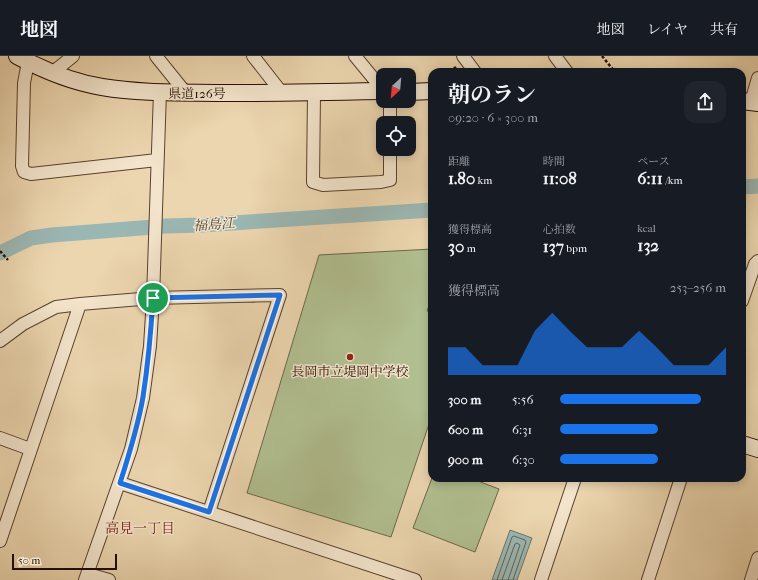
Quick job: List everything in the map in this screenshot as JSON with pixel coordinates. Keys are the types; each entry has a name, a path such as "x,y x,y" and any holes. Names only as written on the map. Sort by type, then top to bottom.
{"main road":[{"name":"県道126号","path":"22,59 52,73 101,87 160,92 314,93 376,91"},
{"path":"416,92 428,91"},
{"path":"746,445 758,449"}],"street":[{"path":"52,73 73,56"},
{"path":"156,56 185,92"},
{"path":"253,56 282,93"},
{"path":"355,56 376,82"},
{"path":"463,56 472,68"},
{"path":"554,56 564,68"},
{"path":"22,59 24,83 22,166 24,172 31,174 157,160"},
{"path":"750,102 758,78"},
{"path":"109,580 87,577 131,449 143,398 150,346 153,298 160,92"},
{"path":"314,93 313,182 322,185 381,182 390,180 390,156"},
{"path":"746,290 755,264 758,261"},
{"path":"0,341 23,324 56,307 153,298 280,295 209,512"},
{"path":"1,537 80,304"},
{"path":"0,438 30,449"},
{"path":"541,580 574,482"},
{"path":"648,580 681,482"},
{"path":"120,483 415,580"},
{"path":"751,580 758,558"}],"path":[{"path":"602,56 612,68"},
{"path":"0,251 8,260"}],"green space":[{"path":"428,249 428,427 391,537 247,493 319,255"},
{"path":"430,482 481,482 499,489 475,552 413,528"}],"water":[{"path":"510,530 532,538 517,580 492,580"}],"waterway":[{"name":"福島江","path":"746,187 758,186"},
{"name":"福島江","path":"0,253 31,238 52,235 166,226 428,210"}],"place":[{"name":"長岡市立堤岡中学校","path":"350,357"}],"district":[{"name":"高見一丁目","path":"140,528"}],"route":[{"path":"280,295 209,512 120,483 131,449 143,398 150,346 153,298 280,295"}]}
